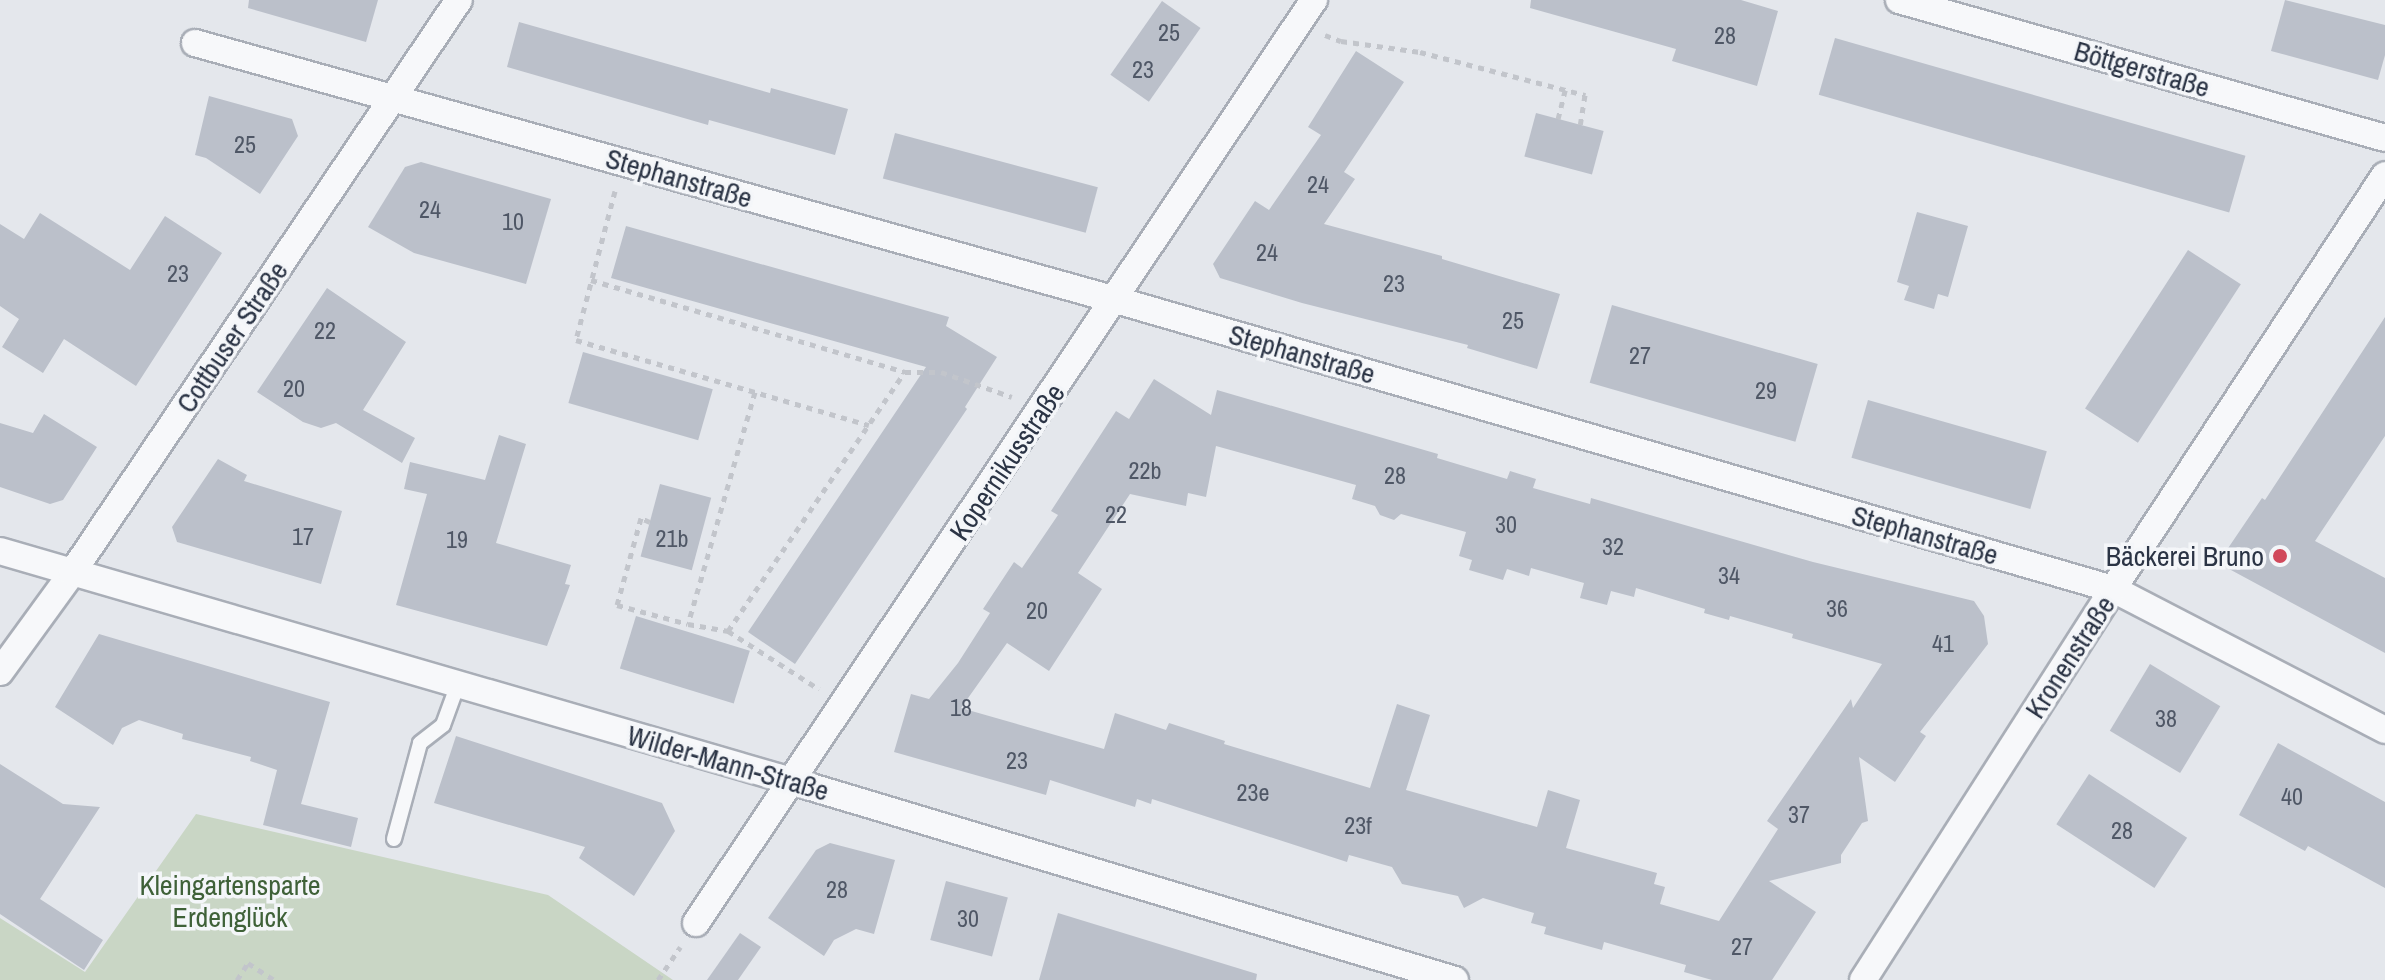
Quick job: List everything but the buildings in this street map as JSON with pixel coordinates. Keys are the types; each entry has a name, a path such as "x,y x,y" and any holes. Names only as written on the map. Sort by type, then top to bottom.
{"street":[{"name":"Cottbuser Straße","path":"0,672 72,573 459,0"},
{"name":"Kopernikusstraße","path":"696,923 1044,408 1314,0"},
{"name":"Böttgerstraße","path":"1899,0 2385,138"},
{"name":"Stephanstraße","path":"195,43 1116,300 2113,589 2385,730"},
{"name":"Kronenstraße","path":"1863,980 2113,589 2385,175"},
{"name":"Wilder-Mann-Straße","path":"0,551 791,781 1455,980"}],"lane":[{"path":"394,839 420,743 443,725 458,684"}],"path":[{"path":"1298,24 1341,41 1420,52 1585,95 1580,125"},
{"path":"1558,119 1565,90"},
{"path":"623,163 576,340 869,425"},
{"path":"591,280 905,372 941,372 1044,408"},
{"path":"728,631 905,372"},
{"path":"688,624 755,392"},
{"path":"650,522 641,518 617,605 728,631 790,673 845,703"},
{"path":"237,980 248,963 274,980"},
{"path":"658,980 663,972"}],"green space":[{"name":"Kleingartensparte Erdenglück","path":"196,814 548,895 673,980 0,980 0,918 85,972"}],"place":[{"name":"Bäckerei Bruno","path":"2280,556"}]}
